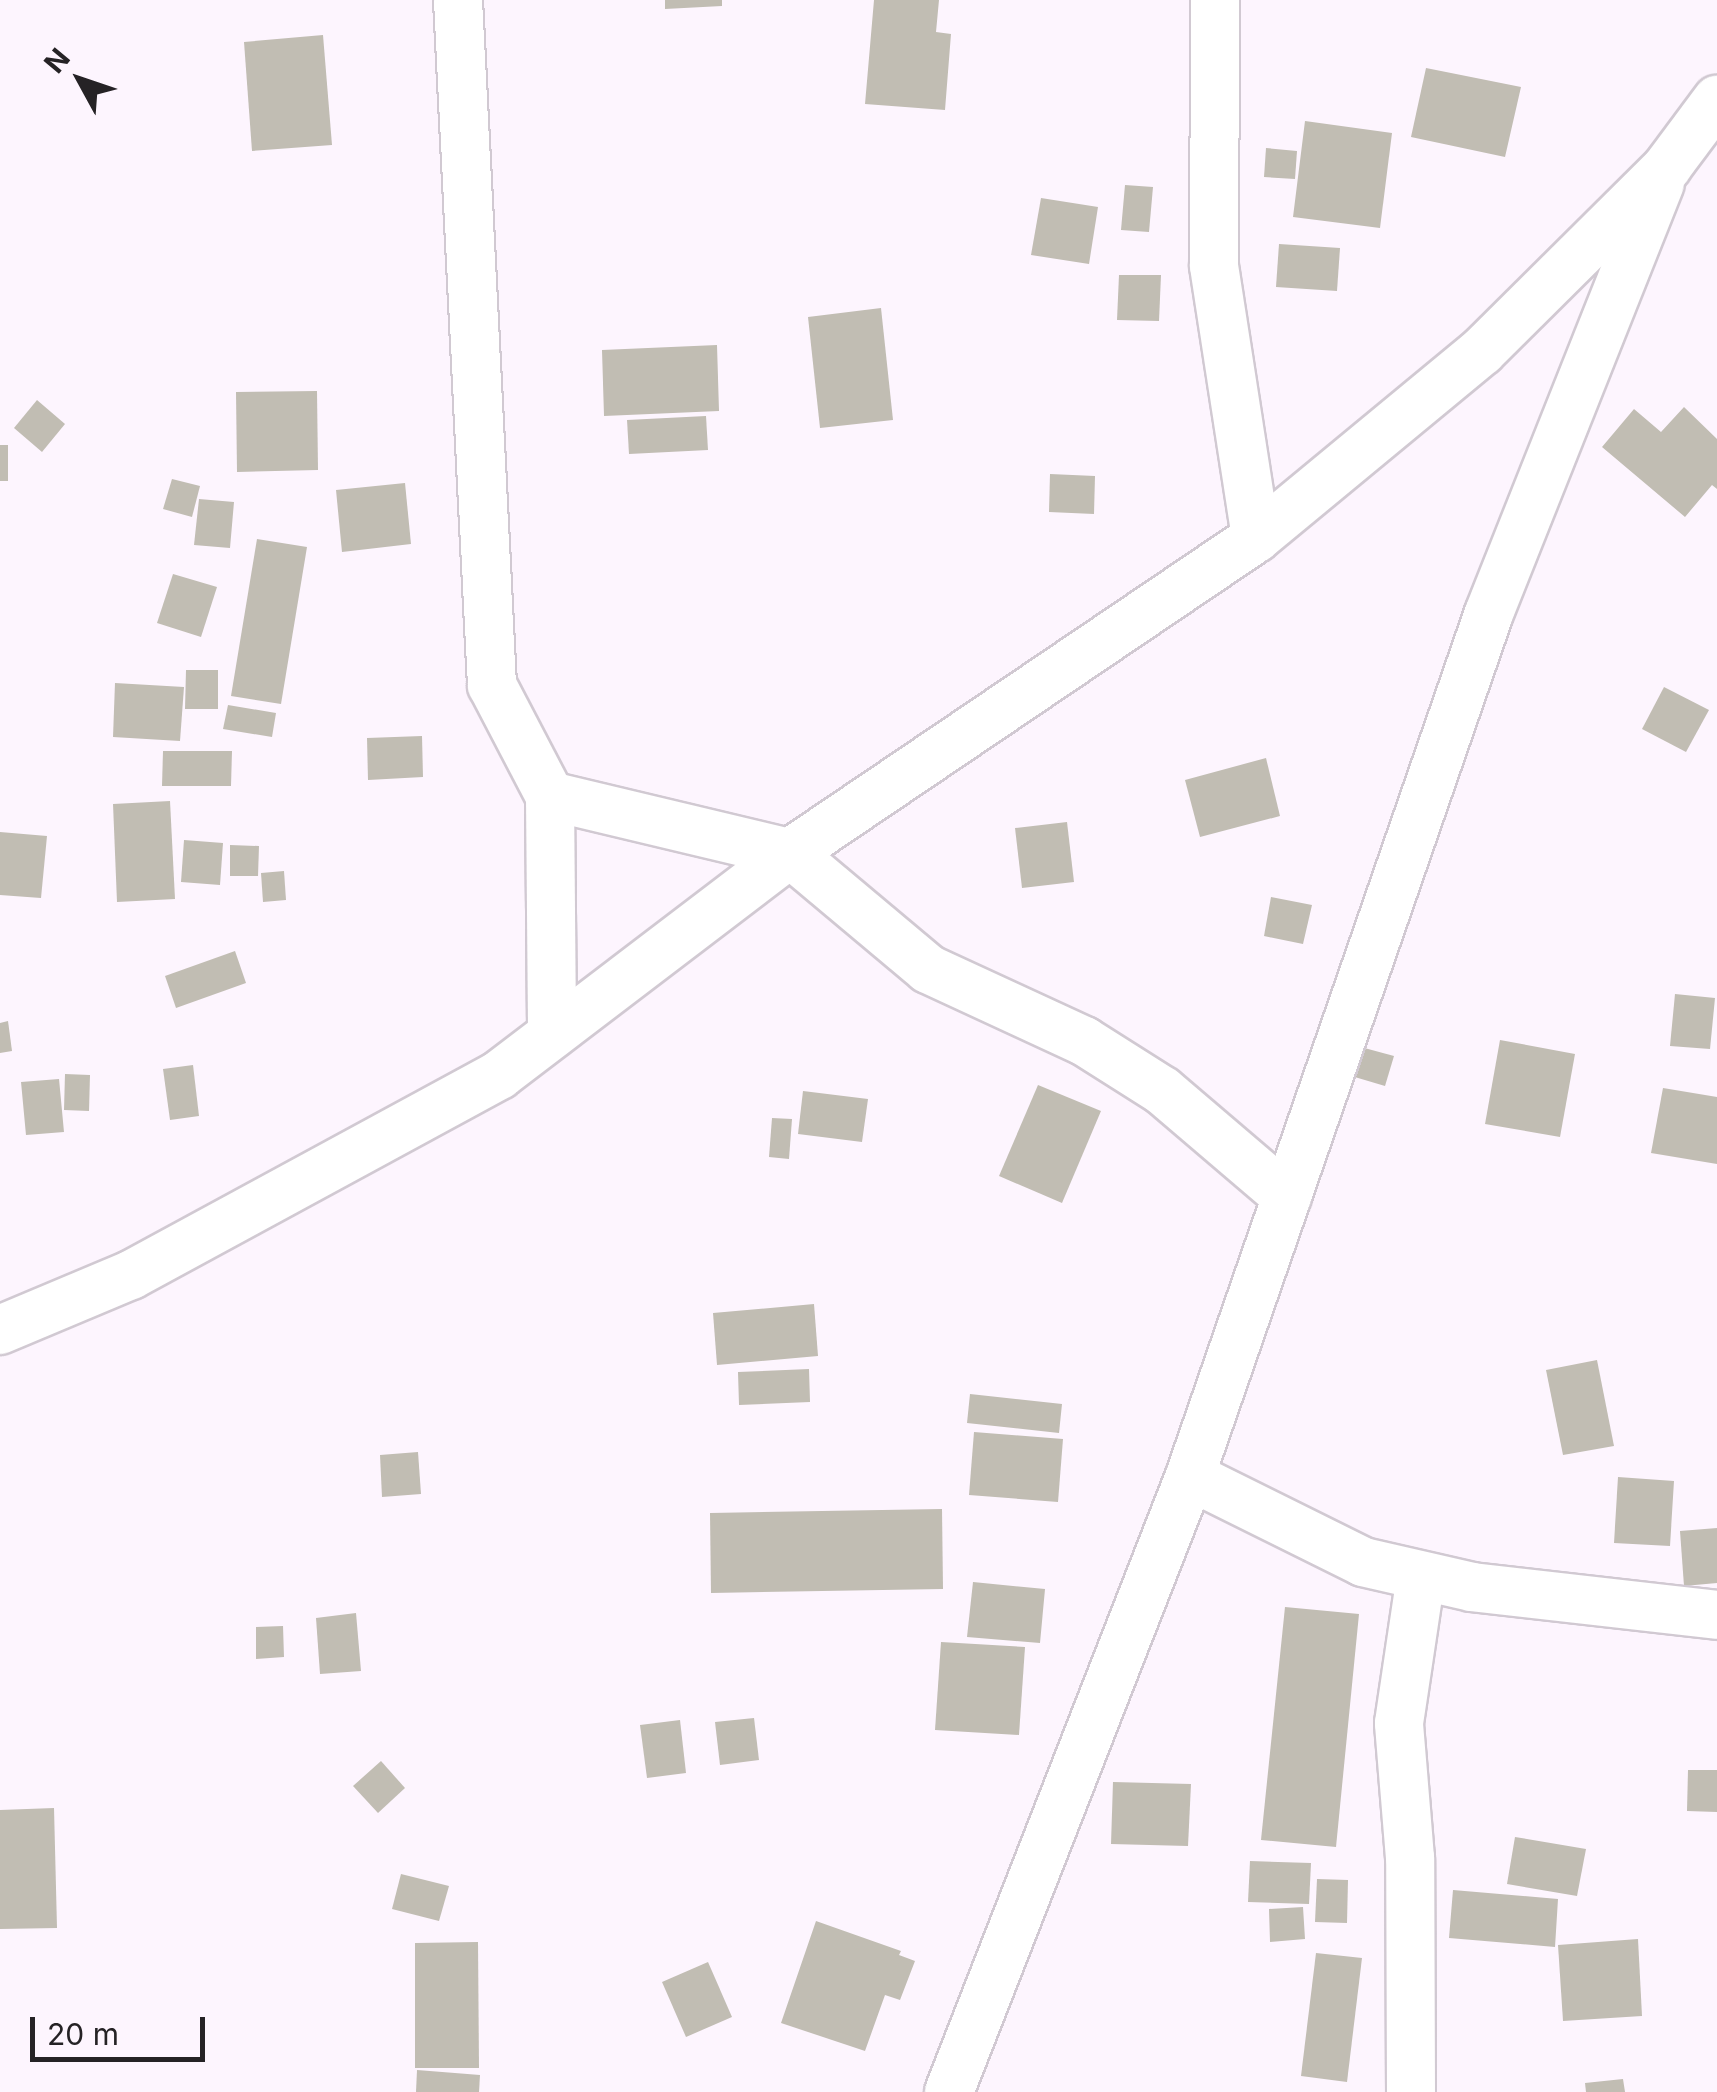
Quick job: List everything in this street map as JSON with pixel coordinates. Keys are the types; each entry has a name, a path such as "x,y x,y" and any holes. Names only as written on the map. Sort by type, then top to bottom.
{"street":[{"path":"458,0 492,685 550,796 552,1034"},
{"path":"1215,0 1214,266 1256,538"},
{"path":"0,1330 131,1275 499,1074 790,853 1256,538 1482,351 1667,167 1717,100"},
{"path":"949,2092 1190,1476 1489,613 1667,167"},
{"path":"550,796 790,853 928,969 1084,1040 1163,1092 1287,1197"},
{"path":"1190,1476 1363,1562 1472,1587 1717,1616"},
{"path":"1411,2092 1410,1858 1399,1724 1421,1576"}],"building":[{"path":"665,0 722,0 722,6 665,9"},
{"path":"874,0 939,0 936,32 951,34 945,110 865,104"},
{"path":"323,35 332,145 252,151 244,42"},
{"path":"1426,68 1521,87 1505,157 1411,137"},
{"path":"1305,121 1392,133 1380,228 1293,217"},
{"path":"1266,148 1297,151 1295,179 1264,177"},
{"path":"1125,185 1153,187 1149,232 1121,230"},
{"path":"1041,198 1098,207 1089,264 1031,255"},
{"path":"1279,244 1340,248 1337,291 1276,287"},
{"path":"1119,275 1161,275 1159,321 1117,320"},
{"path":"881,308 893,420 820,428 808,317"},
{"path":"717,345 719,411 604,416 602,350"},
{"path":"317,391 318,470 237,472 236,392"},
{"path":"37,400 65,424 42,452 14,428"},
{"path":"1684,407 1717,439 1717,489 1712,485 1685,517 1602,447 1634,409 1661,432"},
{"path":"706,416 708,450 629,454 627,420"},
{"path":"0,445 8,445 8,481 0,481"},
{"path":"1050,474 1095,476 1094,514 1049,512"},
{"path":"172,479 200,486 192,517 163,509"},
{"path":"405,483 411,544 342,552 336,490"},
{"path":"199,499 234,502 230,548 194,545"},
{"path":"257,539 307,547 281,704 231,696"},
{"path":"173,574 217,587 201,637 157,623"},
{"path":"186,670 218,670 218,709 185,709"},
{"path":"115,683 184,687 180,741 113,737"},
{"path":"1664,687 1709,710 1686,752 1642,729"},
{"path":"228,705 276,713 272,737 223,729"},
{"path":"422,736 423,777 368,780 367,738"},
{"path":"163,751 232,751 231,786 162,786"},
{"path":"1266,758 1280,816 1200,837 1185,780"},
{"path":"170,801 175,899 117,902 113,804"},
{"path":"1067,822 1074,882 1022,888 1015,828"},
{"path":"0,832 47,836 41,898 0,895"},
{"path":"184,840 223,843 220,885 181,882"},
{"path":"230,845 259,846 258,876 230,876"},
{"path":"284,871 286,900 263,902 261,873"},
{"path":"1271,897 1312,905 1303,944 1264,936"},
{"path":"235,951 246,983 176,1008 165,976"},
{"path":"1675,994 1715,998 1710,1049 1670,1046"},
{"path":"8,1021 12,1051 0,1053 0,1023"},
{"path":"1500,1040 1575,1054 1560,1137 1485,1124"},
{"path":"1357,1046 1394,1056 1385,1086 1348,1075"},
{"path":"193,1065 199,1116 170,1120 163,1069"},
{"path":"65,1074 90,1075 89,1111 64,1110"},
{"path":"59,1079 64,1132 26,1135 21,1082"},
{"path":"1038,1085 1101,1111 1062,1203 999,1176"},
{"path":"1663,1088 1717,1097 1717,1164 1651,1153"},
{"path":"803,1091 868,1099 862,1142 798,1134"},
{"path":"772,1118 792,1119 789,1159 769,1157"},
{"path":"814,1304 818,1356 717,1365 713,1313"},
{"path":"1597,1360 1614,1446 1563,1455 1546,1370"},
{"path":"809,1369 810,1402 739,1405 738,1372"},
{"path":"970,1394 1062,1404 1059,1433 967,1423"},
{"path":"974,1432 1063,1439 1058,1502 969,1495"},
{"path":"418,1452 421,1494 382,1497 380,1455"},
{"path":"1618,1477 1674,1481 1670,1546 1614,1543"},
{"path":"942,1509 943,1589 711,1593 710,1513"},
{"path":"1717,1528 1717,1583 1684,1586 1680,1531"},
{"path":"973,1582 1045,1589 1040,1643 967,1637"},
{"path":"1285,1607 1359,1614 1336,1847 1261,1840"},
{"path":"356,1613 361,1671 320,1674 316,1618"},
{"path":"283,1626 284,1657 256,1659 256,1627"},
{"path":"941,1642 1025,1647 1019,1735 935,1730"},
{"path":"754,1718 759,1760 720,1765 715,1722"},
{"path":"680,1720 686,1773 647,1778 640,1725"},
{"path":"381,1761 405,1788 378,1813 353,1786"},
{"path":"1688,1770 1717,1770 1717,1812 1687,1811"},
{"path":"1113,1782 1191,1784 1188,1846 1111,1844"},
{"path":"54,1808 57,1928 0,1929 0,1810"},
{"path":"1515,1837 1586,1849 1577,1896 1507,1884"},
{"path":"1250,1861 1311,1863 1309,1904 1248,1902"},
{"path":"401,1874 449,1886 439,1921 392,1909"},
{"path":"1317,1879 1348,1880 1347,1923 1315,1922"},
{"path":"1453,1890 1558,1899 1555,1947 1449,1938"},
{"path":"1303,1907 1305,1939 1270,1942 1269,1909"},
{"path":"816,1921 901,1951 899,1955 915,1961 900,2000 885,1995 865,2051 781,2023"},
{"path":"1638,1939 1642,2016 1563,2021 1558,1945"},
{"path":"478,1942 479,2068 415,2068 415,1943"},
{"path":"1316,1953 1362,1958 1347,2082 1301,2076"},
{"path":"708,1962 732,2017 686,2037 662,1982"},
{"path":"417,2070 480,2075 479,2092 416,2092"},
{"path":"1623,2079 1625,2092 1586,2092 1585,2083"}]}
